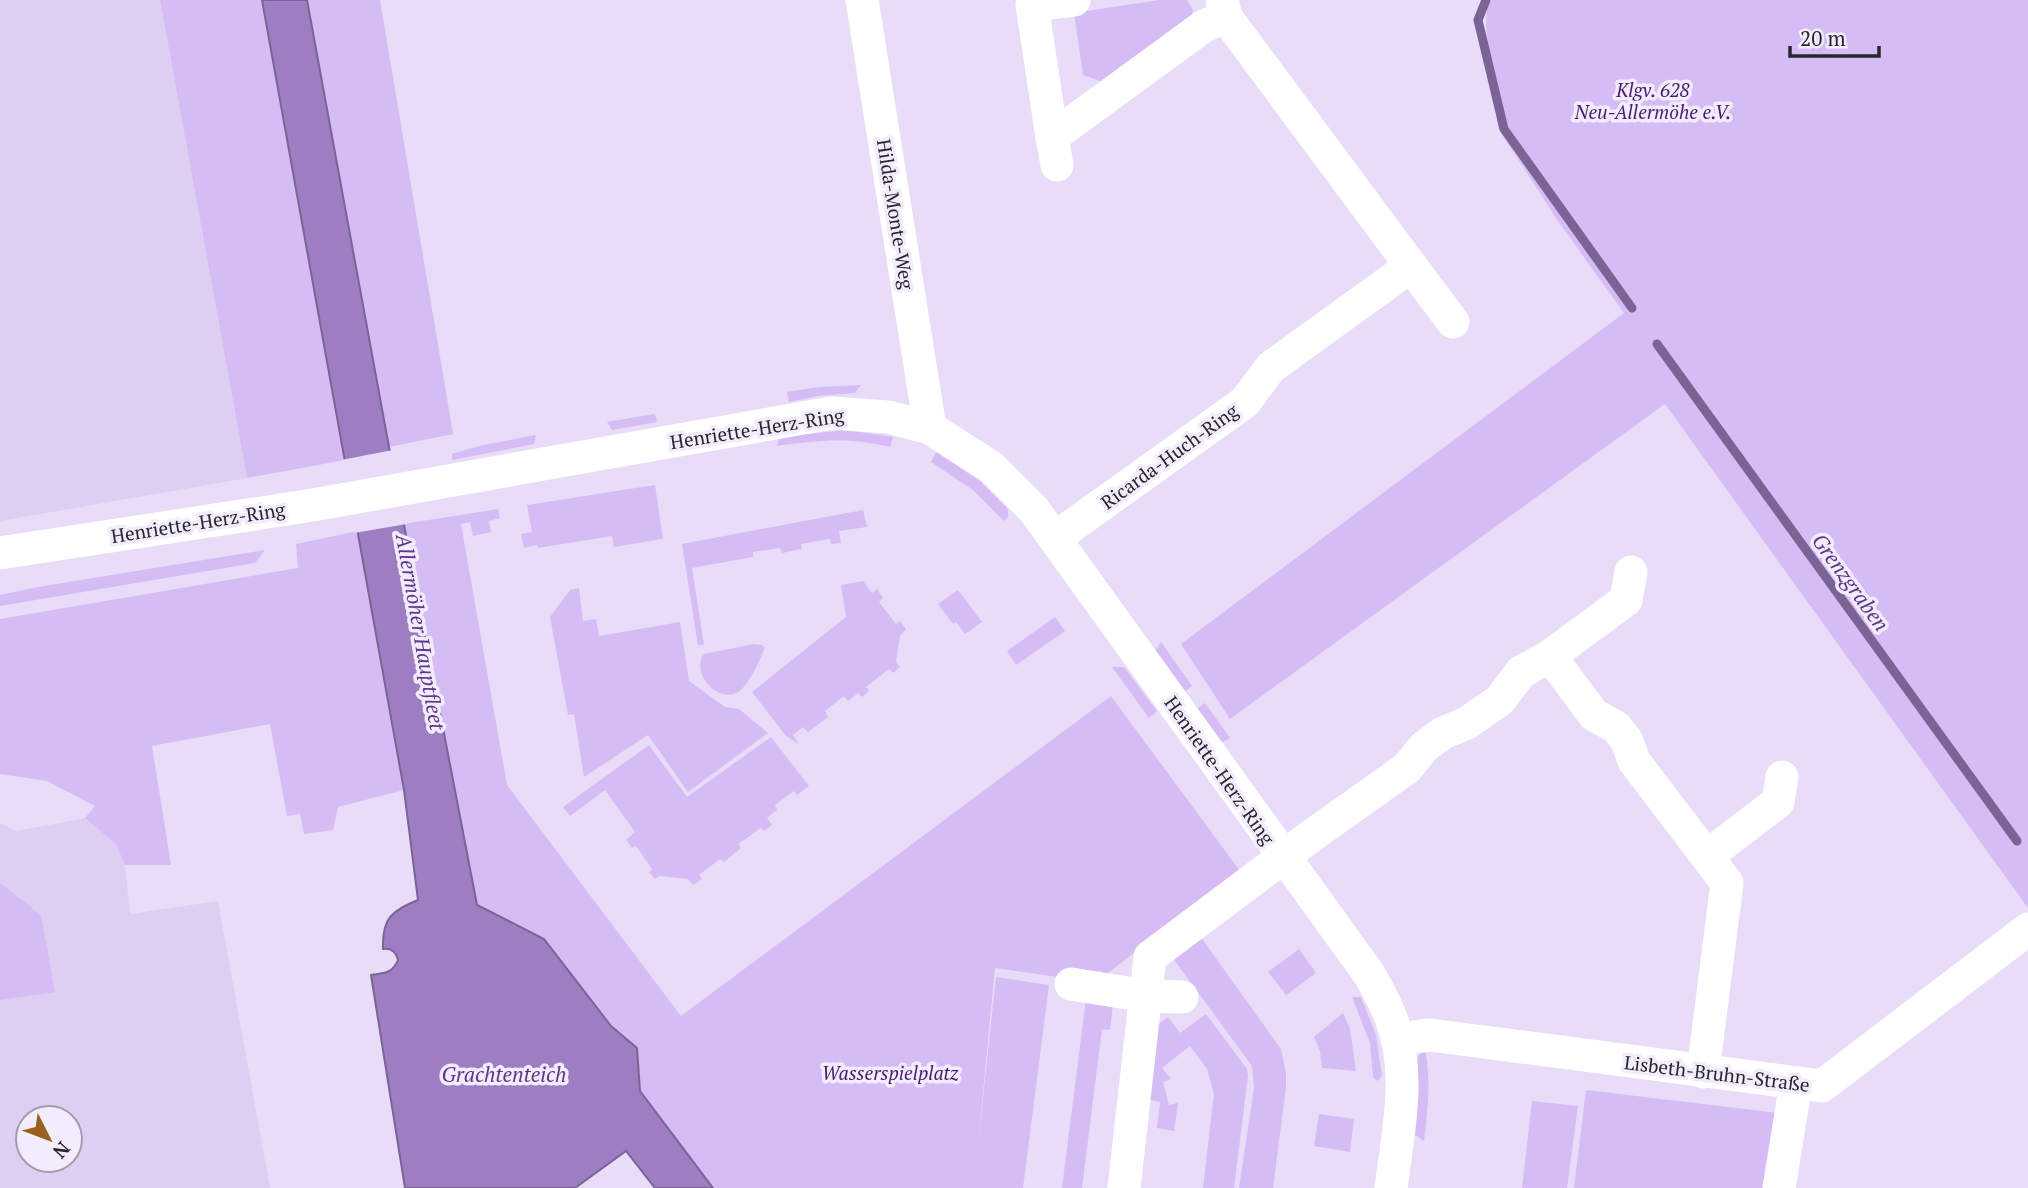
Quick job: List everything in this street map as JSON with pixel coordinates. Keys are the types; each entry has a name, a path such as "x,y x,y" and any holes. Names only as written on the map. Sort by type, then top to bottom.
{"street":[{"name":"Hilda-Monte-Weg","path":"862,0 930,428"},
{"path":"1074,0 1032,5 1055,151 1103,100 1224,9 1453,322"},
{"path":"1046,97 1103,100"},
{"name":"Ricarda-Huch-Ring","path":"1055,538 1245,402 1271,367 1410,266"},
{"name":"Henriette-Herz-Ring","path":"0,553 307,506 831,412 888,417 930,428 991,467 1034,510 1369,974 1384,1001 1397,1039 1402,1068 1402,1093 1391,1188"},
{"path":"1124,1188 1150,957 1407,768 1424,747 1443,733 1467,723 1500,700 1521,671 1550,656 1626,600 1631,572"},
{"path":"1550,656 1594,715 1616,727 1626,741 1634,761 1727,883 1703,1072"},
{"path":"1707,856 1777,802 1782,777"},
{"name":"Lisbeth-Bruhn-Straße","path":"1397,1039 1430,1035 1822,1086 2028,929"},
{"path":"1071,984 1146,996 1182,997"},
{"path":"1779,1188 1796,1083"}],"shaded area":[{"path":"0,0 160,0 247,478 0,521"},
{"path":"85,818 117,844 125,865 130,914 218,901 270,1188 0,1188 0,823 17,831"}],"green space":[{"path":"160,0 262,0 345,460 247,478"},
{"path":"307,0 380,0 453,434 389,447"},
{"path":"1159,0 1187,0 1193,10 1191,17 1106,83 1083,75 1074,13"},
{"name":"Klgv. 628 Neu-Allermöhe e.V.","path":"1487,0 2028,0 2028,908 1665,404 1230,719 1181,644 1624,313 1558,221 1498,128 1486,27"},
{"path":"861,385 855,393 789,402 787,392 819,387"},
{"path":"655,414 657,422 612,430 607,422"},
{"path":"847,430 893,437 890,447 834,440 777,446 779,437"},
{"path":"536,435 534,444 452,460 452,454"},
{"path":"936,452 980,481 1008,509 1008,517 1004,521 973,490 931,462"},
{"path":"655,485 663,539 614,547 612,536 524,548 521,534 532,532 527,505"},
{"name":"Wasserspielplatz","path":"498,509 500,518 489,521 491,532 473,536 470,522 461,524 507,785 681,1016 1111,696 1240,871 1104,976 1100,971 1086,981 995,968 978,1145 996,977 1049,985 1023,1188 713,1188 640,1091 637,1048 611,1026 544,939 477,905 403,524"},
{"path":"863,510 867,527 839,531 841,543 831,544 830,539 801,544 802,549 782,553 780,548 753,552 753,557 692,568 704,645 698,645 682,544"},
{"path":"358,531 404,790 338,807 333,830 304,834 300,814 287,816 270,724 152,746 171,865 125,865 116,844 85,818 95,806 47,781 0,774 0,619 298,568 296,544"},
{"path":"265,550 255,563 0,606 0,595"},
{"path":"863,581 872,593 877,589 883,598 879,602 896,624 900,621 906,629 900,636 896,662 900,667 893,673 889,669 866,687 869,691 862,697 858,693 848,701 844,696 825,711 828,717 808,732 803,727 793,735 799,744 786,736 752,692 846,617 841,585"},
{"path":"579,588 583,621 596,619 599,636 680,622 689,681 725,707 739,709 768,733 688,792 648,735 584,777 574,714 568,715 550,617 570,590"},
{"path":"958,590 982,622 965,634 956,622 953,624 938,604"},
{"path":"1055,617 1065,631 1016,665 1007,651"},
{"path":"1161,642 1192,686 1177,698 1154,653"},
{"path":"754,644 765,648 754,672 738,692 722,694 708,685 701,669 704,654"},
{"path":"1112,667 1124,667 1157,711 1149,718"},
{"path":"1205,703 1230,738 1220,743 1187,716"},
{"path":"771,737 809,786 797,795 794,791 775,805 777,810 767,818 772,825 764,831 761,828 738,844 741,848 724,862 720,859 699,875 702,879 693,885 688,879 659,876 655,879 649,872 652,869 636,846 632,848 626,840 635,832 605,790 570,816 563,807 649,745 687,797"},
{"path":"0,883 41,915 55,992 0,1000"},
{"path":"1200,936 1281,1049 1286,1087 1273,1188 1239,1188 1254,1088 1252,1066 1172,957"},
{"path":"1299,949 1316,973 1286,995 1268,972"},
{"path":"1087,991 1114,995 1110,1030 1102,1029 1082,1188 1062,1188"},
{"path":"1352,997 1361,997 1376,1035 1382,1076 1377,1081 1373,1077 1370,1043"},
{"path":"1343,1013 1350,1029 1356,1071 1322,1068 1320,1051 1314,1037"},
{"path":"1206,1014 1247,1069 1234,1188 1203,1188 1214,1093 1207,1069 1190,1046 1162,1068 1171,1079 1163,1082 1169,1105 1178,1103 1174,1131 1157,1128 1160,1102 1145,1099 1152,1029 1168,1017 1180,1033"},
{"path":"1425,1048 1428,1106 1424,1141 1414,1134 1418,1097 1415,1060"},
{"path":"1586,1090 1778,1113 1767,1188 1574,1188"},
{"path":"1532,1101 1578,1106 1567,1188 1522,1188"},
{"path":"1319,1114 1354,1119 1350,1152 1314,1146"}],"water":[{"path":"262,0 307,0 477,905 544,939 611,1026 637,1048 640,1091 713,1188 655,1188 626,1151 575,1188 405,1188 371,975 388,972 396,964 398,960 395,953 383,949 384,929 395,912 418,900 404,790"}],"pier":[{"path":"393,450 407,524 354,533 341,460"}],"waterway":[{"name":"Grenzgraben","path":"1486,0 1478,20 1504,129 1632,308"},
{"name":"Grenzgraben","path":"1657,344 2017,841"}],"water label":[{"name":"Allermöher Hauptfleet","path":"421,632"},
{"name":"Grachtenteich","path":"504,1074"}]}
